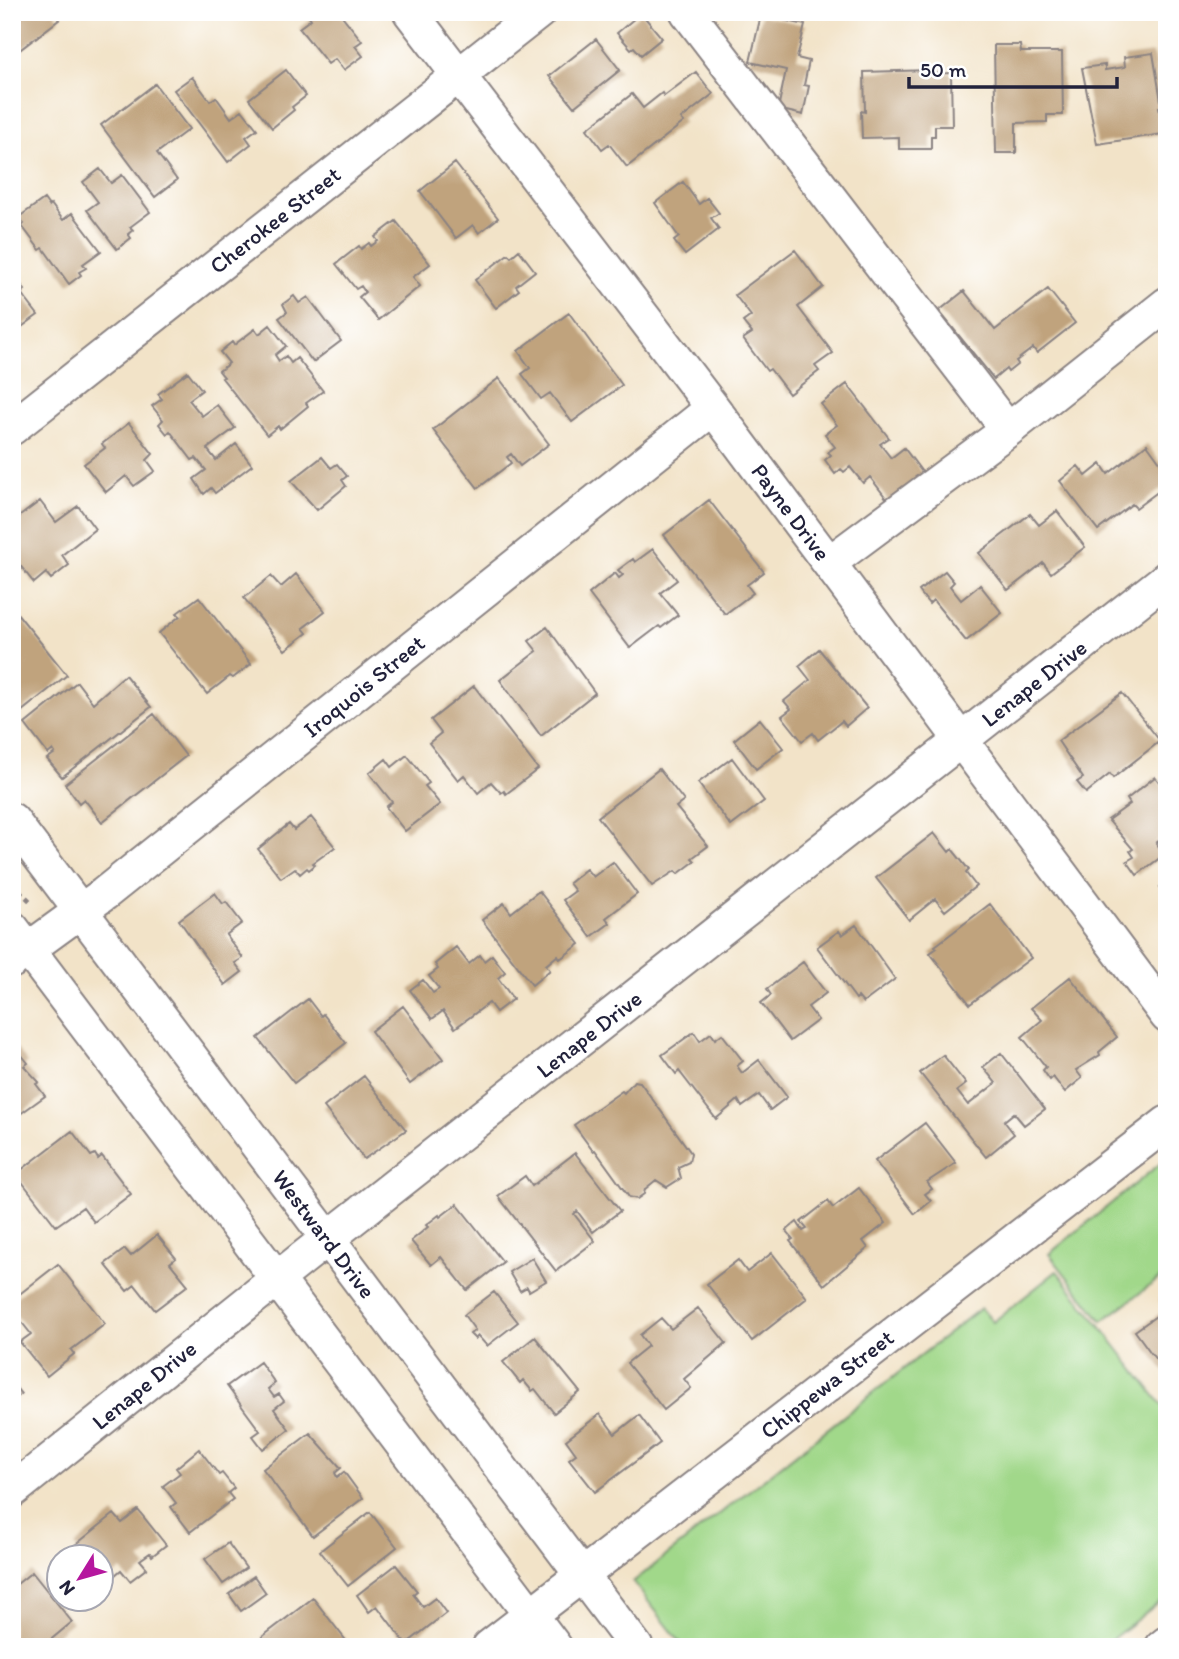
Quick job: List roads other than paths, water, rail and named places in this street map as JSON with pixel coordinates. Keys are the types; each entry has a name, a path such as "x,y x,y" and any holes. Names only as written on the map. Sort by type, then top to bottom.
{"street":[{"name":"Payne Drive","path":"410,12 713,408 1167,1016"},
{"name":"Cherokee Street","path":"12,428 539,12"},
{"path":"687,12 1008,430"},
{"path":"829,563 1008,430 1167,304"},
{"name":"Iroquois Street","path":"21,936 81,911 713,408"},
{"name":"Lenape Drive","path":"12,1491 278,1278 1167,578"},
{"name":"Westward Drive","path":"12,820 636,1647"},
{"path":"21,936 555,1647"},
{"name":"Chippewa Street","path":"489,1647 1167,1123"},
{"path":"1162,1647 1167,1643"}]}
